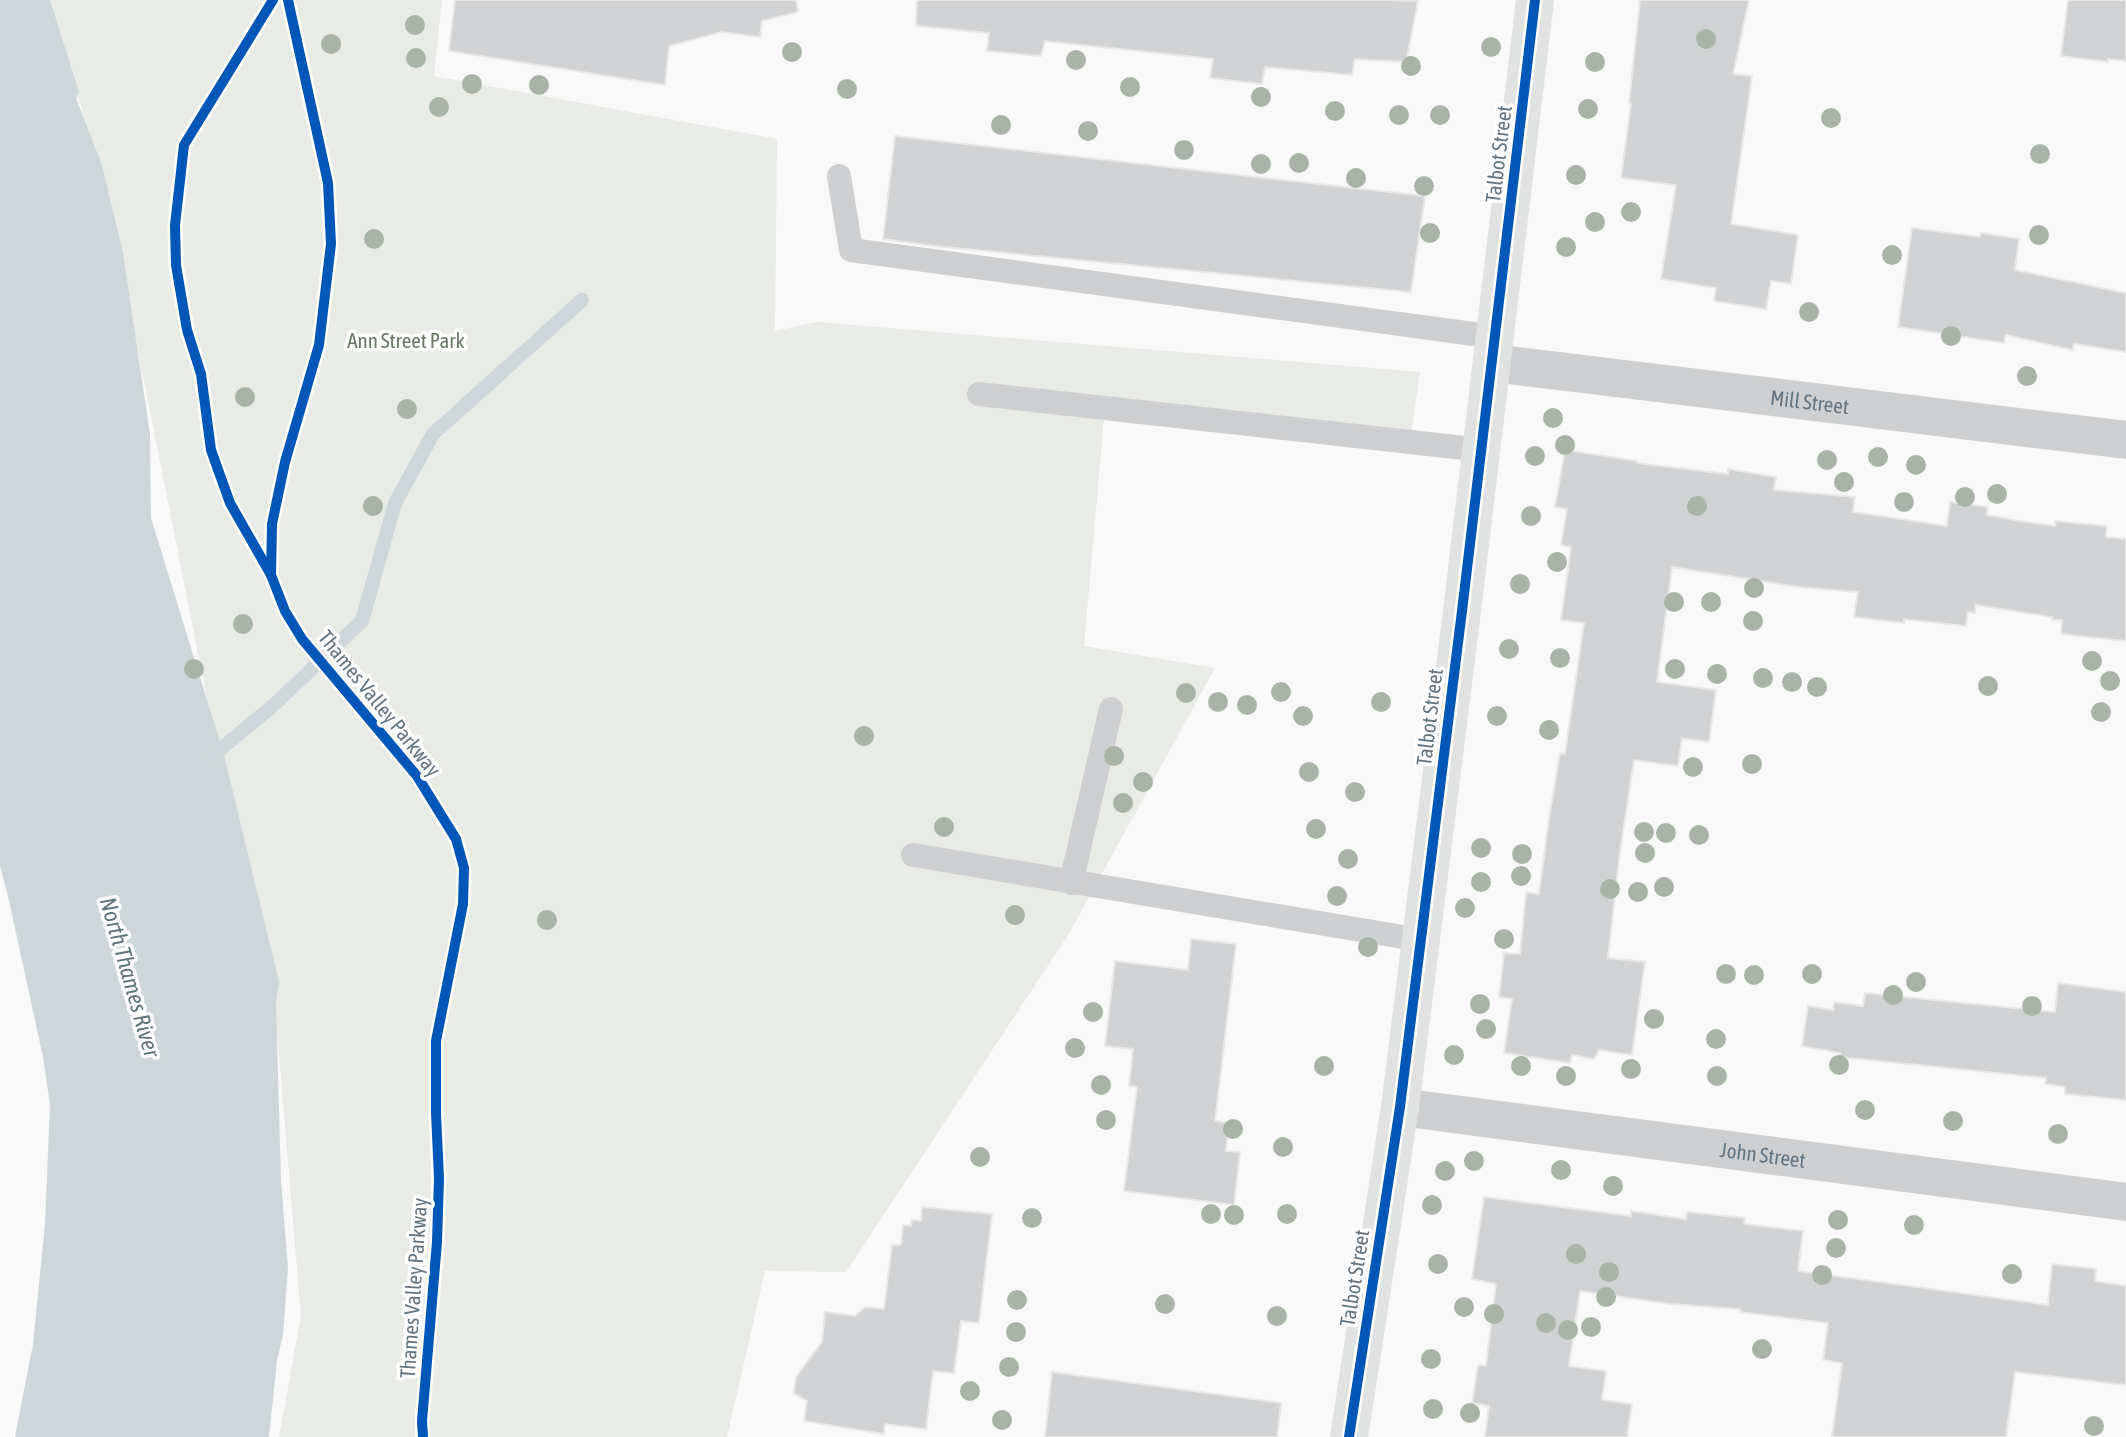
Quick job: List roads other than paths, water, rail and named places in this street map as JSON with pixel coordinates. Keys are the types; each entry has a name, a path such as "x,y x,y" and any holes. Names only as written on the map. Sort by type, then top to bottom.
{"street":[{"name":"Talbot Street","path":"1349,1437 1400,1107 1535,0"},
{"name":"Mill Street","path":"1494,350 2126,440"},
{"name":"John Street","path":"1400,1107 2126,1202"}],"lane":[{"path":"839,176 851,250 1494,350"},
{"path":"979,394 1482,450"},
{"path":"1071,883 1111,709"},
{"path":"913,855 1421,940"}],"water":[{"name":"North Thames River","path":"0,0 50,0 79,92 76,98 102,165 123,253 150,434 151,518 224,755 279,982 276,1003 281,1180 288,1268 283,1334 277,1361 269,1437 15,1437 33,1344 45,1224 50,1105 43,1057 0,866"}],"waterway":[{"path":"209,759 276,703 362,621 395,503 433,434 582,300"}],"park label":[{"name":"Ann Street Park","path":"406,340"}]}
